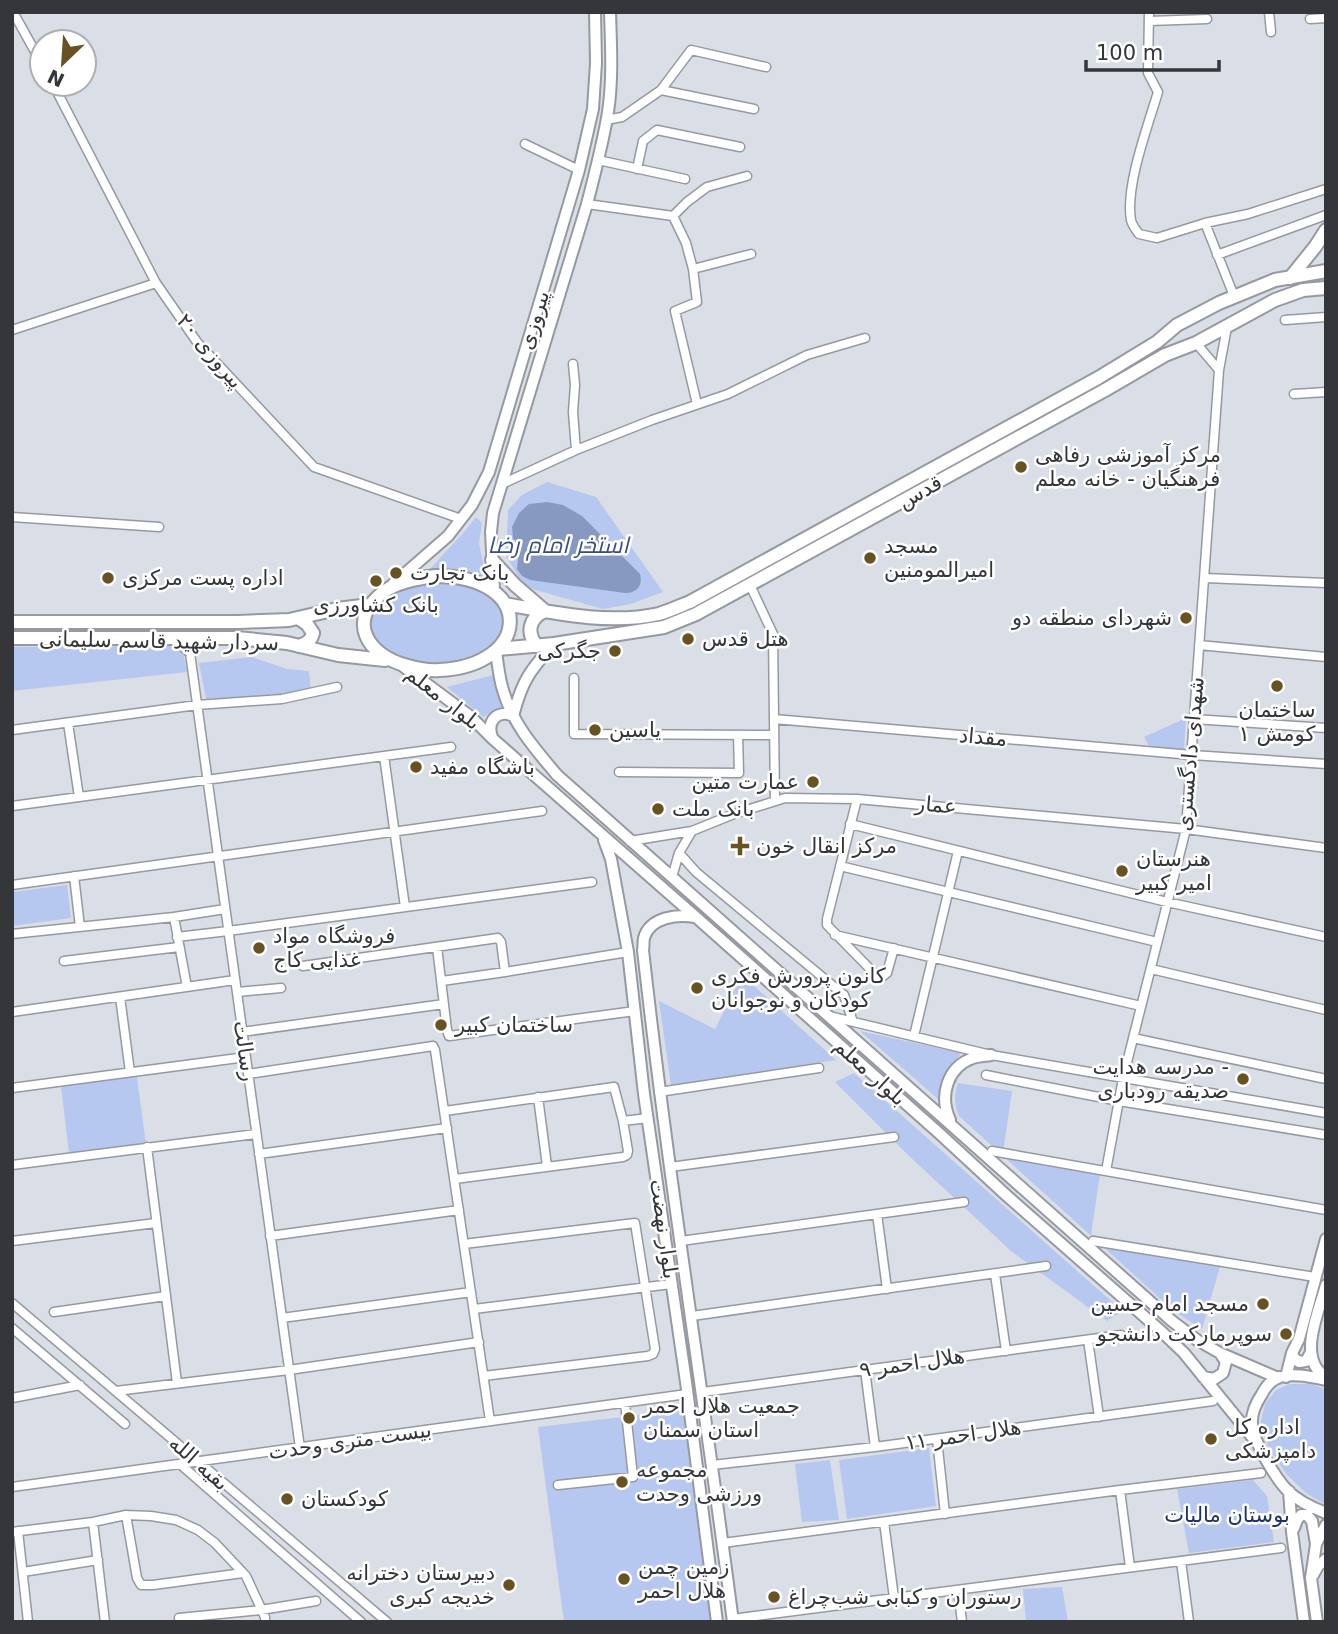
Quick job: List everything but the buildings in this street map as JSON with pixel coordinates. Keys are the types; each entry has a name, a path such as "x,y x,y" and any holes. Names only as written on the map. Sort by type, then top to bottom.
{"main road":[{"name":"پیروزی","path":"386,590 448,536 472,505 489,472 579,170 593,109 595,12"},
{"name":"پیروزی","path":"495,591 491,532 493,513 598,160 606,120 612,63 610,12"},
{"path":"1290,278 1326,230"},
{"name":"قدس","path":"505,604 617,619 661,613 690,602 1098,378 1157,342 1177,325 1234,296 1269,283 1326,271"},
{"path":"1269,283 1278,291 1275,300"},
{"name":"قدس","path":"497,650 664,627 696,614 1166,355 1194,344 1275,300 1303,290 1326,288"},
{"path":"1177,325 1173,333 1176,343 1194,344"},
{"path":"492,560 545,611 537,615 530,626 532,639 537,646"},
{"path":"436,576 467,579 495,591 508,608 511,619 509,631 497,650 471,664 456,669 425,670 394,662 373,648 367,639 365,615 370,605 386,590 404,582 436,576"},
{"path":"12,622 289,620 370,605"},
{"path":"298,618 307,624 313,633 307,643 299,646"},
{"name":"سردار شهید قاسم سلیمانی","path":"12,638 237,638 287,643 338,655 394,662"},
{"path":"493,739 489,727 495,716 508,713 513,716 520,691 534,666 554,644"},
{"name":"بلوار معلم","path":"497,650 503,690 513,716 529,741 557,775 1172,1321 1220,1353 1282,1377"},
{"name":"بلوار معلم","path":"394,662 462,709 1162,1332 1184,1353 1258,1444 1289,1491"},
{"name":"بلوار نهضت","path":"603,837 611,859 625,931 717,1622"},
{"path":"625,931 629,928 638,929 645,936 654,925 667,917 682,915 697,918"},
{"name":"بلوار نهضت","path":"645,936 643,950 659,1092 733,1620"},
{"path":"953,1126 945,1111 944,1094 949,1078 960,1065 974,1057 991,1055"},
{"path":"1282,1377 1299,1339 1326,1239"},
{"path":"1325,1290 1310,1342 1310,1354 1314,1365 1326,1379"},
{"path":"1203,1377 1214,1379 1223,1373 1226,1362 1220,1353"},
{"path":"1292,1353 1299,1362 1306,1361 1310,1354"},
{"path":"1258,1444 1252,1425 1254,1405 1265,1389 1282,1377 1301,1375 1326,1379"},
{"path":"1289,1491 1313,1508 1326,1513"},
{"path":"1289,1491 1304,1622"},
{"path":"1292,1532 1301,1515 1307,1515 1312,1521 1315,1544 1311,1578 1320,1619"},
{"path":"1315,1544 1326,1525"},
{"path":"1311,1578 1326,1559"},
{"path":"712,1579 727,1578"}],"street":[{"path":"13,12 28,39"},
{"path":"1269,12 1271,32"},
{"path":"1207,19 1149,17 1148,73 1158,92 1135,169 1130,205 1131,223 1139,234 1157,238 1205,223 1248,214 1326,189"},
{"path":"1310,19 1326,18"},
{"path":"606,120 622,117 661,90 691,50 766,67"},
{"path":"661,90 754,109"},
{"name":"پیروزی ۲۰","path":"60,98 156,283 197,342 314,467 461,519"},
{"path":"637,169 643,141 657,130 740,147"},
{"path":"524,144 579,170"},
{"path":"598,160 685,179"},
{"path":"673,216 707,187 747,176"},
{"path":"587,204 673,216"},
{"path":"1217,255 1326,215"},
{"path":"673,216 686,243 693,269 696,302 675,312 697,404"},
{"path":"1205,223 1234,296"},
{"path":"693,269 751,254"},
{"path":"12,330 156,283"},
{"path":"1286,320 1326,317"},
{"name":"شهدای دادگستری","path":"1106,1171 1123,1078 1186,829 1219,370 1227,327"},
{"path":"502,484 576,450 728,394 807,355 865,338"},
{"path":"1194,344 1219,370"},
{"path":"573,364 576,450"},
{"path":"1294,394 1326,392"},
{"path":"12,517 159,527"},
{"path":"1205,578 1326,583"},
{"path":"750,585 773,634 775,801"},
{"path":"174,638 190,653 209,638"},
{"path":"1199,645 1326,657"},
{"name":"رسالت","path":"190,653 300,1448"},
{"path":"575,678 574,734 774,735"},
{"path":"12,730 197,705 282,699 337,687"},
{"name":"مقداد","path":"774,719 1326,764"},
{"path":"1194,719 1326,728"},
{"path":"68,723 79,797"},
{"path":"619,772 739,773 738,735"},
{"path":"12,806 451,747"},
{"path":"384,756 405,907"},
{"name":"عمار","path":"630,841 692,831 785,798 857,799 1186,829 1326,848"},
{"path":"857,799 827,919 829,929 876,975 883,978 894,948"},
{"path":"12,884 542,811"},
{"path":"850,824 1167,902 1326,937"},
{"path":"672,877 679,853 692,831"},
{"path":"914,1036 958,851"},
{"path":"679,853 696,872 844,995 853,1022"},
{"path":"840,866 1157,942"},
{"path":"74,876 80,927"},
{"path":"177,937 592,882"},
{"path":"12,934 225,909"},
{"path":"174,917 187,987"},
{"path":"835,935 1141,1006"},
{"path":"303,966 498,938 502,942 505,972"},
{"path":"64,961 179,947"},
{"path":"437,947 449,1035 635,1011"},
{"path":"442,981 628,952"},
{"path":"1150,969 1326,1010"},
{"path":"12,1012 235,980"},
{"path":"237,992 281,988"},
{"path":"120,997 130,1072"},
{"path":"242,1032 444,1004"},
{"path":"829,1016 991,1055 1326,1113"},
{"path":"1133,1038 1326,1079"},
{"path":"248,1074 433,1046 490,1421"},
{"path":"12,1088 246,1057"},
{"path":"659,1092 819,1068"},
{"path":"986,1074 1119,1101 1326,1135"},
{"path":"445,1111 614,1087 623,1121 627,1155 623,1157 455,1179"},
{"path":"538,1097 547,1166"},
{"path":"623,1121 648,1118"},
{"path":"259,1154 447,1128"},
{"path":"12,1165 256,1133"},
{"path":"670,1167 894,1137"},
{"path":"147,1147 177,1383"},
{"path":"992,1151 1326,1210"},
{"path":"681,1241 964,1202"},
{"path":"270,1236 459,1210"},
{"path":"877,1214 887,1289"},
{"path":"12,1241 156,1223"},
{"path":"464,1244 635,1223 655,1349 653,1354 484,1376"},
{"path":"1093,1241 1315,1277"},
{"path":"692,1316 1046,1266"},
{"path":"995,1274 1006,1351"},
{"path":"474,1309 671,1283"},
{"path":"282,1318 471,1292"},
{"path":"54,1312 166,1296"},
{"name":"بقیه الله","path":"12,1303 387,1622"},
{"path":"12,1328 125,1424"},
{"name":"هلال احمر ۹","path":"703,1392 1121,1335"},
{"path":"1087,1340 1099,1417"},
{"path":"116,1391 289,1370 479,1342"},
{"path":"865,1370 875,1447"},
{"path":"12,1398 80,1385"},
{"name":"بیست متری وحدت","path":"12,1487 687,1394"},
{"name":"هلال احمر ۱۱","path":"712,1465 875,1447 1213,1401"},
{"path":"558,1485 633,1477 625,1403"},
{"path":"937,1439 945,1514"},
{"path":"180,1464 361,1622"},
{"path":"723,1543 1261,1474"},
{"path":"1120,1490 1130,1567"},
{"path":"126,1515 137,1578 141,1586 243,1573"},
{"path":"28,1622 23,1572 15,1532 126,1515 176,1520 198,1530 215,1543 243,1573 265,1622"},
{"path":"93,1522 105,1622"},
{"path":"884,1522 894,1598"},
{"path":"733,1620 1281,1548"},
{"path":"23,1572 98,1560"},
{"path":"1181,1561 1189,1622"},
{"path":"958,1590 962,1622"},
{"path":"179,1618 261,1610 316,1601"}],"green space":[{"path":"547,482 596,497 663,592 631,604 603,609 525,587 506,556 508,510 522,495"},
{"path":"476,517 482,523 479,543 486,577 429,570 464,532"},
{"path":"429,582 473,587 487,593 502,607 504,624 495,640 479,655 456,664 439,665 398,657 378,645 371,627 376,608 391,596"},
{"path":"173,646 183,653 187,672 12,691 12,647"},
{"path":"252,657 287,669 309,671 311,692 206,699 199,663"},
{"path":"493,675 501,707 483,717 447,687"},
{"path":"1186,718 1184,750 1149,746 1144,737"},
{"path":"67,885 71,918 12,926 12,892"},
{"path":"742,975 836,1060 671,1085 659,1001 715,1029"},
{"path":"860,1031 961,1053 941,1082 938,1099"},
{"path":"854,1073 1123,1310 1107,1321 1011,1251 835,1082"},
{"path":"137,1077 147,1152 70,1162 61,1086"},
{"path":"958,1083 1012,1091 1003,1152 1101,1167 1091,1235 1223,1256 1202,1329 1174,1311 959,1116 955,1100"},
{"path":"1290,1384 1310,1384 1326,1389 1326,1505 1306,1493 1287,1475 1269,1449 1260,1425 1265,1404 1276,1390"},
{"name":"مجموعه ورزشی وحدت","path":"689,1409 717,1622 564,1622 538,1427"},
{"path":"929,1448 936,1506 847,1519 839,1460"},
{"path":"830,1460 839,1520 802,1522 795,1464"},
{"name":"بوستان مالیات","path":"1253,1480 1267,1496 1274,1542 1189,1553 1177,1489"},
{"path":"1062,1587 1068,1622 1026,1622 1023,1589"}],"water":[{"name":"استخر امام رضا","path":"547,502 563,505 582,516 640,574 641,582 638,588 625,593 530,580 522,576 517,569 520,543 513,539 512,527 519,513 529,504"}],"place":[{"name":"مرکز آموزشی رفاهی فرهنگیان - خانه معلم","path":"1021,467"},
{"name":"مسجد امیرالمومنین","path":"870,558"},
{"name":"بانک تجارت","path":"396,573"},
{"name":"اداره پست مرکزی","path":"108,578"},
{"name":"بانک کشاورزی","path":"376,581"},
{"name":"شهردای منطقه دو","path":"1186,618"},
{"name":"هتل قدس","path":"688,639"},
{"name":"جگرکی","path":"615,651"},
{"name":"ساختمان کومش ۱","path":"1277,686"},
{"name":"یاسین","path":"595,730"},
{"name":"باشگاه مفید","path":"416,767"},
{"name":"عمارت متین","path":"813,782"},
{"name":"بانک ملت","path":"658,809"},
{"name":"مرکز انقال خون","path":"740,846"},
{"name":"هنرستان امیر کبیر","path":"1122,871"},
{"name":"فروشگاه مواد غذایی کاج","path":"259,948"},
{"name":"کانون پرورش فکری کودکان و نوجوانان","path":"697,988"},
{"name":"ساختمان کبیر","path":"441,1025"},
{"name":"مدرسه هدایت - صدیقه رودباری","path":"1243,1079"},
{"name":"مسجد امام حسین","path":"1263,1304"},
{"name":"سوپرمارکت دانشجو","path":"1286,1334"},
{"name":"جمعیت هلال احمر استان سمنان","path":"629,1418"},
{"name":"اداره کل دامپزشکی","path":"1211,1439"},
{"name":"مجموعه ورزشی وحدت","path":"622,1482"},
{"name":"کودکستان","path":"287,1499"},
{"name":"زمین چمن هلال احمر","path":"624,1579"},
{"name":"دبیرستان دخترانه خدیجه کبری","path":"509,1585"},
{"name":"رستوران و کبابی شب‌چراغ","path":"774,1597"}]}
